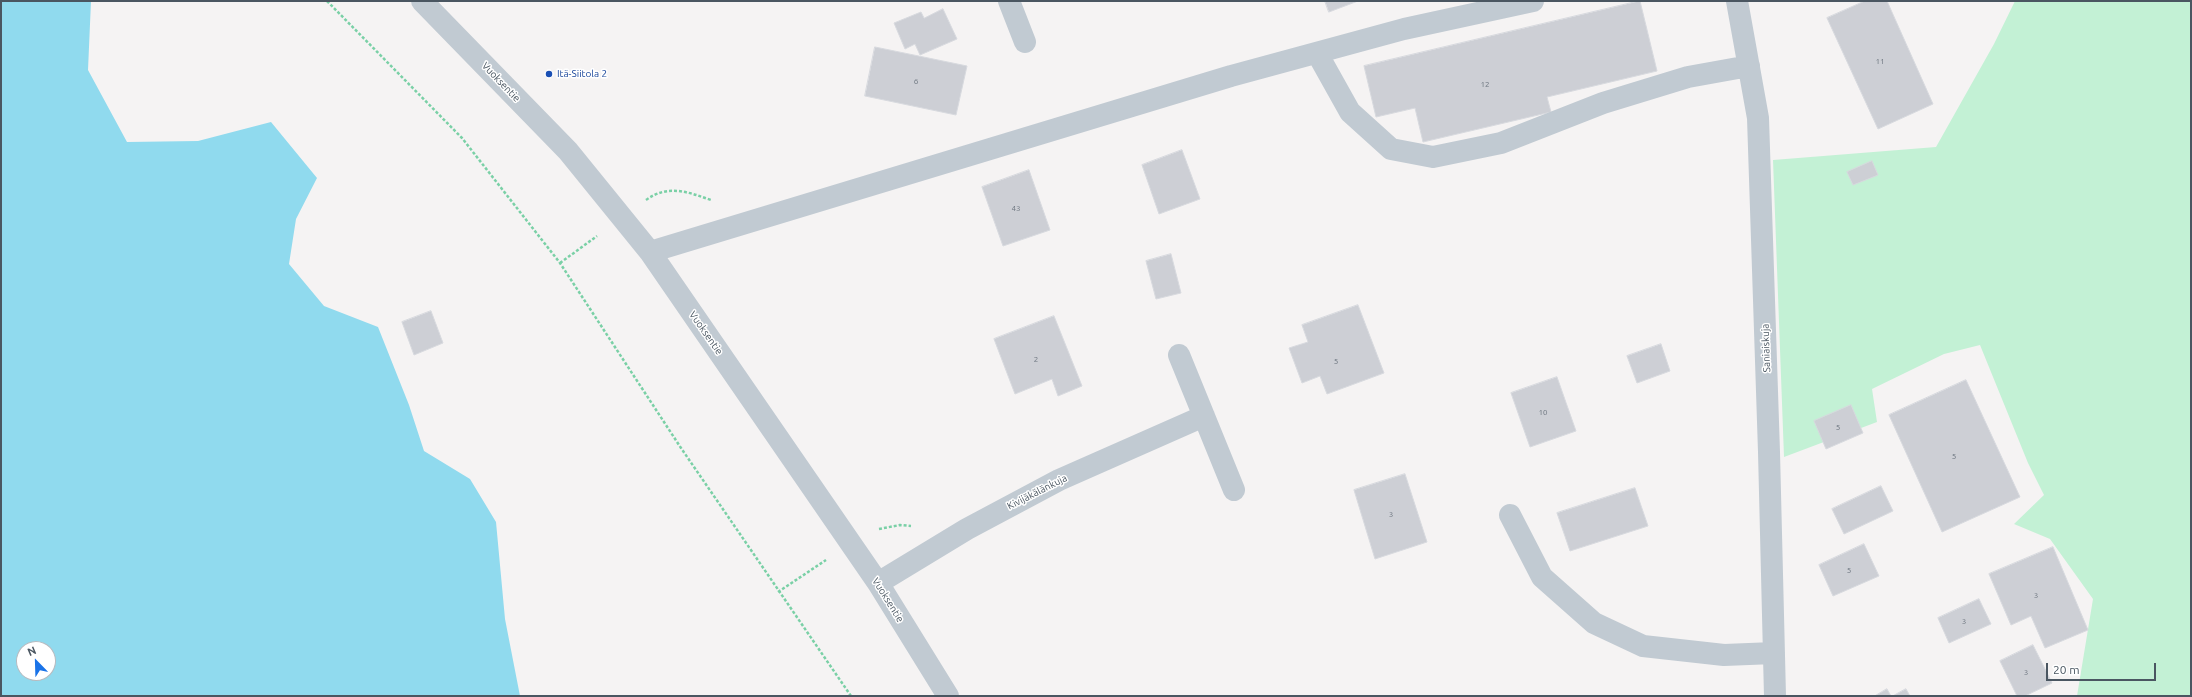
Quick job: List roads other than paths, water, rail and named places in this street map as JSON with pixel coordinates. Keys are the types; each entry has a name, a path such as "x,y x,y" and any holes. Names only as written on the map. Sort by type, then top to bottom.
{"street":[{"name":"Vuoksentie","path":"422,1 568,151 650,252 878,583 948,696"},
{"path":"1009,1 1025,42"},
{"path":"650,252 1231,76 1404,29 1533,1"},
{"name":"Saniaiskuja","path":"1737,1 1758,118 1775,696"},
{"path":"1317,53 1350,112 1391,149 1433,157 1501,143 1603,103 1688,77 1749,66"},
{"path":"1179,355 1234,490"},
{"name":"Kivijäkälänkuja","path":"878,583 967,529 1059,480 1204,416"},
{"path":"1510,515 1542,577 1594,622 1643,646 1724,655 1774,653"}],"water":[{"path":"1,1 91,1 88,70 127,142 198,141 271,122 317,178 296,219 289,264 324,306 378,327 409,405 424,451 470,479 496,522 505,619 520,696 1,696"}],"place":[{"name":"Itä-Siitola 2","path":"549,74"}]}
